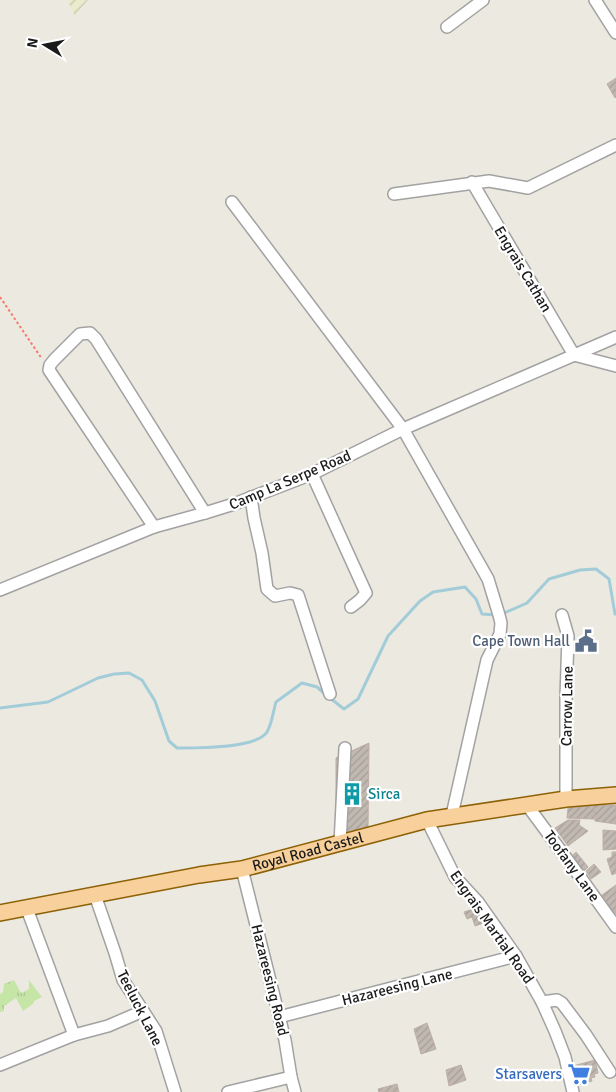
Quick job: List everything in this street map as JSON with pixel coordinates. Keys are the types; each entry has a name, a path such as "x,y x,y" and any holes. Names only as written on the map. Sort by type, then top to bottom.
{"main road":[{"name":"Royal Road Castel","path":"0,913 199,875 242,870 452,815 566,798 616,795"}],"street":[{"path":"447,27 483,0"},
{"path":"595,0 616,33"},
{"path":"394,194 489,181 528,188 616,144"},
{"name":"Engrais Cathan","path":"472,182 574,355"},
{"path":"232,202 404,429 488,580 499,613 501,623 500,634 487,660 452,815"},
{"path":"154,527 49,370 54,360 80,334 90,333 101,347 205,513"},
{"name":"Camp La Serpe Road","path":"0,590 154,527 251,498 312,474 404,429 616,337"},
{"path":"574,355 616,366"},
{"path":"312,474 366,593 351,607"},
{"path":"251,498 267,589 275,596 290,593 298,595 330,694"},
{"name":"Carrow Lane","path":"562,615 568,636 566,798"},
{"path":"340,843 345,748"},
{"name":"Toofany Lane","path":"527,805 616,927"},
{"name":"Engrais Martial Road","path":"427,820 456,877 478,902 516,956 542,1002 565,1057 573,1092"},
{"name":"Hazareesing Road","path":"242,870 285,1040 295,1092"},
{"name":"Teeluck Lane","path":"95,895 123,980 156,1031 175,1092"},
{"path":"27,909 74,1035"},
{"name":"Hazareesing Lane","path":"279,1017 516,956"},
{"path":"542,1002 557,1000 562,1003 610,1072"},
{"path":"0,1065 74,1035 108,1026 143,1011"},
{"path":"228,1092 291,1077"}],"path":[{"path":"0,297 49,370"}],"green space":[{"path":"67,0 88,0 75,16"},
{"path":"14,980 21,993 29,989 29,980 42,997 34,1001 33,1004 23,1011 16,998 4,1006 4,1011 0,1012 0,994 3,992 4,984"}],"building":[{"path":"616,78 616,97 615,98 607,84"},
{"name":"Sirca","path":"369,743 368,829 336,838 336,758"},
{"path":"594,805 594,819 567,818 568,808"},
{"path":"594,805 616,805 616,824 595,821"},
{"path":"568,820 580,820 579,825 588,831 568,846 555,828"},
{"path":"603,830 616,831 616,849 603,850"},
{"path":"576,852 588,867 581,874 570,858"},
{"path":"612,852 616,852 616,873 612,875 607,859 612,857"},
{"path":"594,864 601,872 591,879 586,871"},
{"path":"616,885 616,913 615,914 602,895"},
{"path":"479,907 489,921 475,926 472,917 467,919 464,912"},
{"path":"427,1023 436,1049 421,1054 414,1029"},
{"path":"595,1060 598,1073 594,1074 595,1077 591,1078 592,1081 578,1085 573,1066"},
{"path":"461,1065 466,1080 449,1086 446,1070"},
{"path":"397,1084 399,1092 379,1092 378,1089"}],"waterway":[{"path":"502,614 527,603 549,579 580,570 596,569 609,579 616,614"},
{"path":"330,698 344,709 358,699 388,636 420,601 433,592 465,587 476,599 482,614 496,615"},
{"path":"0,708 48,702 98,678 129,673 142,680 155,701 169,741 177,748 211,747 239,745 261,738 269,729 276,702 302,683 317,687 325,694"}],"place":[{"name":"Cape Town Hall","path":"586,641"},
{"name":"Sirca","path":"352,794"},
{"name":"Starsavers","path":"579,1074"}]}
